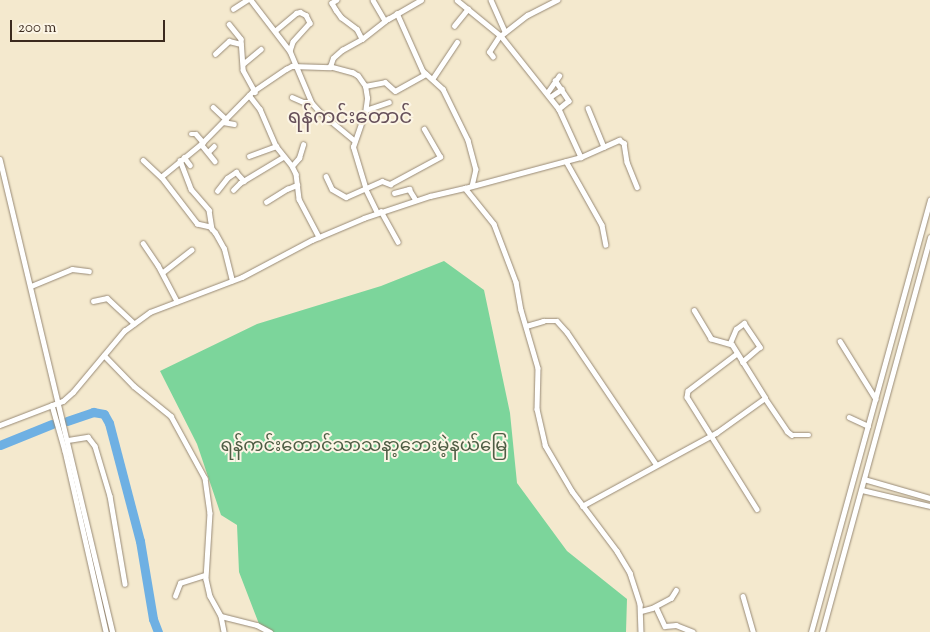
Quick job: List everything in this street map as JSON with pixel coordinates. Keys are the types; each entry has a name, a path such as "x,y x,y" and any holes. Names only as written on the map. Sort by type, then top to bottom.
{"street":[{"path":"233,8 249,0 276,30 290,51 311,102 320,112 355,141"},
{"path":"337,0 332,2 340,17 357,29 362,39"},
{"path":"373,0 385,21"},
{"path":"330,67 336,55 362,39 397,13 421,0"},
{"path":"457,0 502,34 559,109 581,157"},
{"path":"492,0 502,34"},
{"path":"493,57 489,52 502,34 528,15 558,0"},
{"path":"454,26 468,9"},
{"path":"276,30 296,13 300,12 306,15 310,23 293,42 290,51"},
{"path":"397,13 426,74 444,89 471,148 476,173 472,186"},
{"path":"229,24 241,39 244,73 255,92"},
{"path":"215,54 229,41 241,44"},
{"path":"433,78 457,42"},
{"path":"243,64 261,49"},
{"path":"161,177 202,143 249,95 286,69 296,66 330,67 353,73 358,76 365,86 367,98 366,110 355,141 354,154 366,190 398,242"},
{"path":"365,86 384,82 394,91 426,74"},
{"path":"548,95 557,78 569,101 559,109"},
{"path":"548,95 562,89"},
{"path":"249,95 260,109 276,146 292,166 299,199 320,237"},
{"path":"292,97 303,102 311,102"},
{"path":"366,110 389,102"},
{"path":"213,106 224,121 234,124"},
{"path":"588,108 604,147"},
{"path":"326,176 330,187 343,197 366,190 382,181 390,184 440,157 424,128"},
{"path":"191,134 196,134 215,161"},
{"path":"0,425 55,404 73,392 124,331 150,312 232,281 320,237 379,212 416,200 581,157 619,140 624,143 627,162 637,187"},
{"path":"292,166 299,158 303,145"},
{"path":"208,152 214,146"},
{"path":"249,156 276,146"},
{"path":"184,157 190,166"},
{"path":"232,190 283,157"},
{"path":"0,158 31,286 65,451 106,632"},
{"path":"143,160 161,177 197,224 212,229"},
{"path":"180,160 190,189 208,210 212,229 224,250 232,281"},
{"path":"566,161 602,224 606,245"},
{"path":"218,191 227,178 236,172 244,181"},
{"path":"266,202 286,189 297,186"},
{"path":"465,188 488,215 500,239 516,282 538,368 537,409 543,439 559,471 582,506 625,563 637,589 641,611 640,632"},
{"path":"394,193 409,189 416,200"},
{"path":"811,632 930,200"},
{"path":"822,632 930,238"},
{"path":"143,243 163,272 177,301"},
{"path":"163,272 191,250"},
{"path":"31,286 72,269 89,271"},
{"path":"93,301 107,298 134,323"},
{"path":"694,311 711,339 730,343 787,431 792,435 809,435"},
{"path":"526,326 543,321 557,321 567,332 656,464"},
{"path":"730,343 736,329 744,323 760,347 742,362"},
{"path":"840,341 876,400"},
{"path":"737,354 707,376 687,394 757,509"},
{"path":"104,356 134,386 171,416 205,478 210,513 205,575 210,596 221,616 224,632"},
{"path":"582,506 656,464 711,436 765,398"},
{"path":"55,404 68,440 113,632"},
{"path":"849,417 868,426"},
{"path":"68,440 88,437 95,446 110,496 126,584"},
{"path":"864,480 930,498"},
{"path":"862,489 930,506"},
{"path":"175,596 180,583 205,575"},
{"path":"641,611 656,607 671,598 676,590"},
{"path":"743,596 753,632"},
{"path":"656,607 665,626 676,625 694,632"},
{"path":"221,616 257,625 270,632"}],"green space":[{"name":"ရန်ကင်းတောင်သာသနာ့ဘေးမဲ့နယ်မြေ","path":"444,261 484,290 510,413 517,483 567,551 627,599 626,632 265,632 259,624 239,572 237,525 221,515 197,444 160,371 257,324 381,286"}],"waterway":[{"path":"67,421 93,412 104,414 109,423 140,541 153,619 158,632"},
{"path":"0,445 52,424"}],"district":[{"name":"ရန်ကင်းတောင်","path":"350,118"}]}
